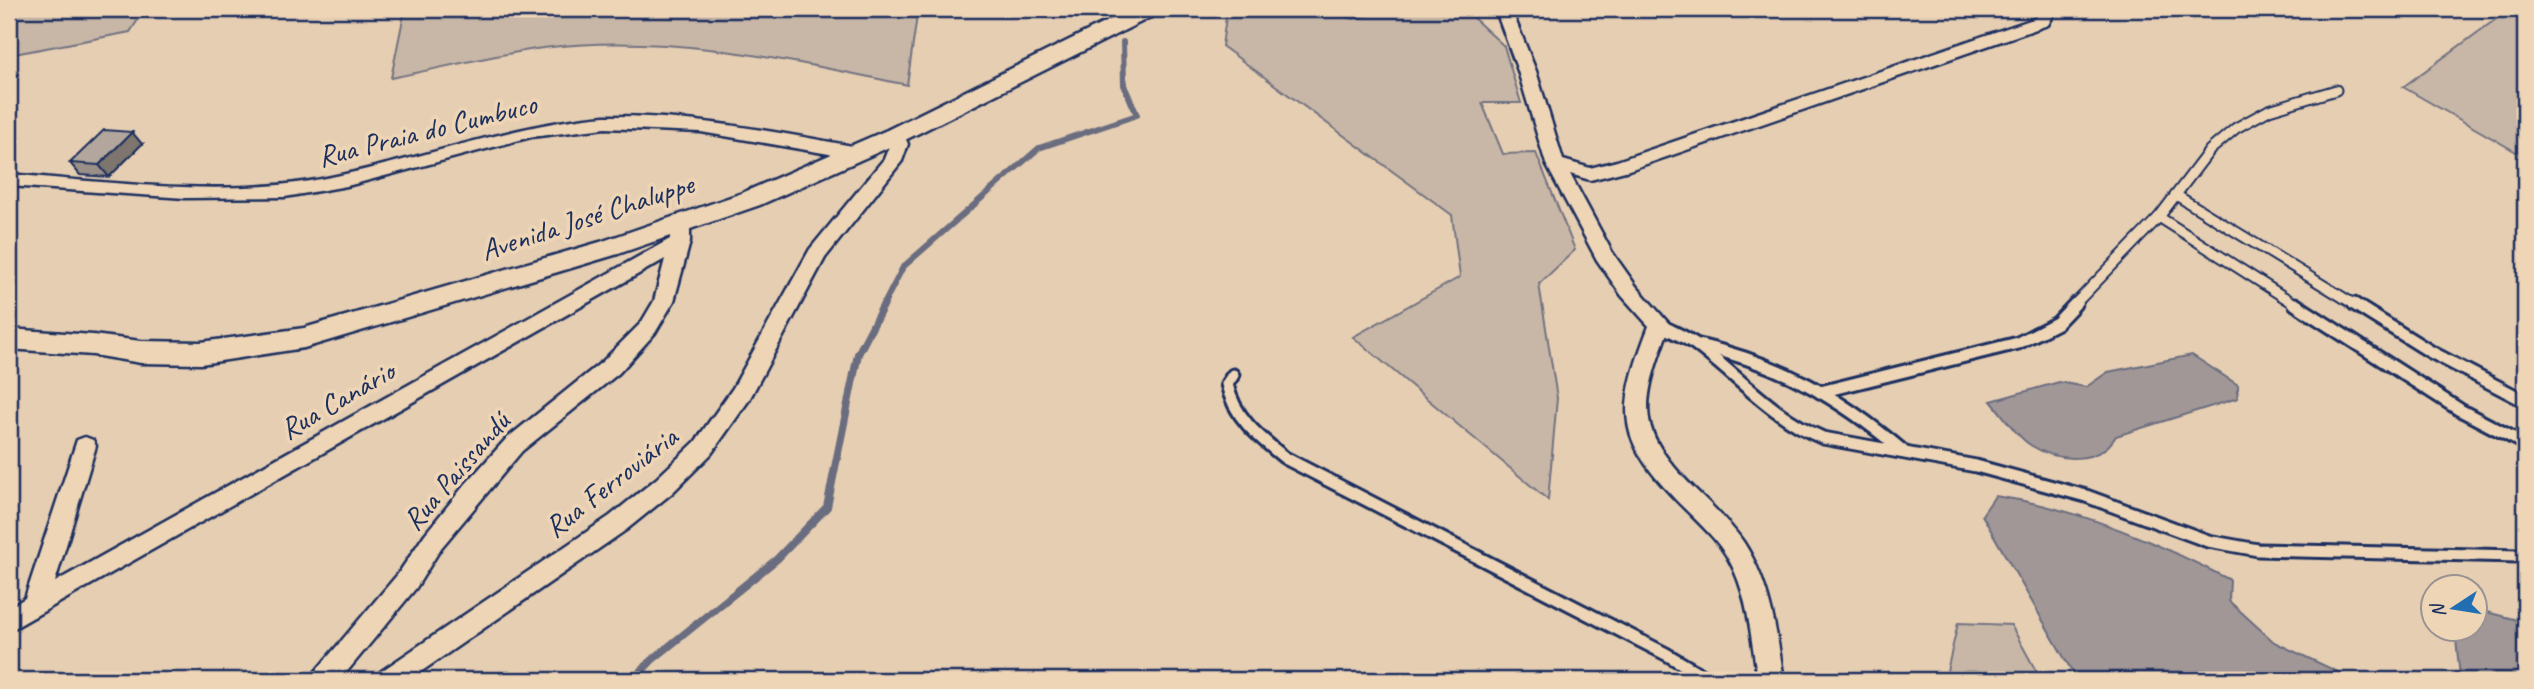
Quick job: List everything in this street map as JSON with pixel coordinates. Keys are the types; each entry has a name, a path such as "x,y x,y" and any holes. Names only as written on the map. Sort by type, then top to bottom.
{"street":[{"name":"Avenida José Chaluppe","path":"9,340 93,345 141,352 201,352 264,345 331,330 609,248 680,233 896,135 1149,9"},
{"path":"1555,164 1590,174 1622,166 2042,21 2049,9"},
{"path":"1509,10 1555,164 1604,255 1629,291 1660,325 1640,380 1635,413 1644,440 1663,471 1725,536 1742,561 1755,597 1771,680"},
{"name":"Rua Praia do Cumbuco","path":"9,180 251,194 311,187 366,176 558,126 606,122 652,122 708,128 858,153"},
{"name":"Rua Ferroviária","path":"389,680 618,523 664,486 703,448 741,394 817,254 893,161 899,144 896,135"},
{"name":"Rua Canário","path":"9,620 130,554 509,336 680,233"},
{"name":"Rua Paissandú","path":"324,680 407,581 433,541 463,503 514,445 611,368 648,328 664,301 680,233"},
{"path":"36,603 85,446"}],"lane":[{"path":"1820,392 2018,343 2057,323 2159,217 2210,150 2236,128 2269,110 2336,90"},
{"path":"2176,195 2431,352 2525,401"},
{"path":"2159,217 2460,411 2525,444"},
{"path":"1660,325 1696,344 1748,390 1797,427 1823,438 1976,466 2086,496 2230,547 2258,550 2519,556"},
{"path":"1696,344 1745,356 1780,370 1866,420 1905,453"},
{"path":"1233,374 1227,384 1233,407 1250,429 1285,458 1666,654 1710,680"}],"shaded area":[{"path":"9,9 145,9 130,32 9,55"},
{"path":"405,9 918,9 907,85 726,51 635,44 543,48 391,78"},
{"path":"1227,9 1311,9 1354,19 1390,9 1444,9 1470,15 1504,46 1521,103 1482,103 1503,154 1536,153 1575,250 1539,284 1557,398 1548,500 1353,337 1460,277 1452,215 1222,46"},
{"path":"2510,9 2525,9 2525,157 2403,87"},
{"path":"2192,355 2238,385 2238,398 2116,436 2109,445 2089,456 2066,458 2032,446 1991,401 2059,382 2086,387 2108,372"},
{"path":"1995,496 2025,501 2116,528 2230,580 2229,601 2274,642 2355,680 2077,680 1982,515"},
{"path":"2488,612 2525,622 2525,680 2467,680 2460,677 2456,644 2488,644"},
{"path":"1958,623 2011,625 2041,680 1945,680"}],"building":[{"path":"104,130 132,132 99,165 70,163"}],"waterway":[{"path":"1032,9 1067,13"},
{"path":"883,306 903,267 1039,148 1137,115 1124,85 1123,42"},
{"path":"633,680 652,660 777,559 827,507 858,354 884,304"}]}
